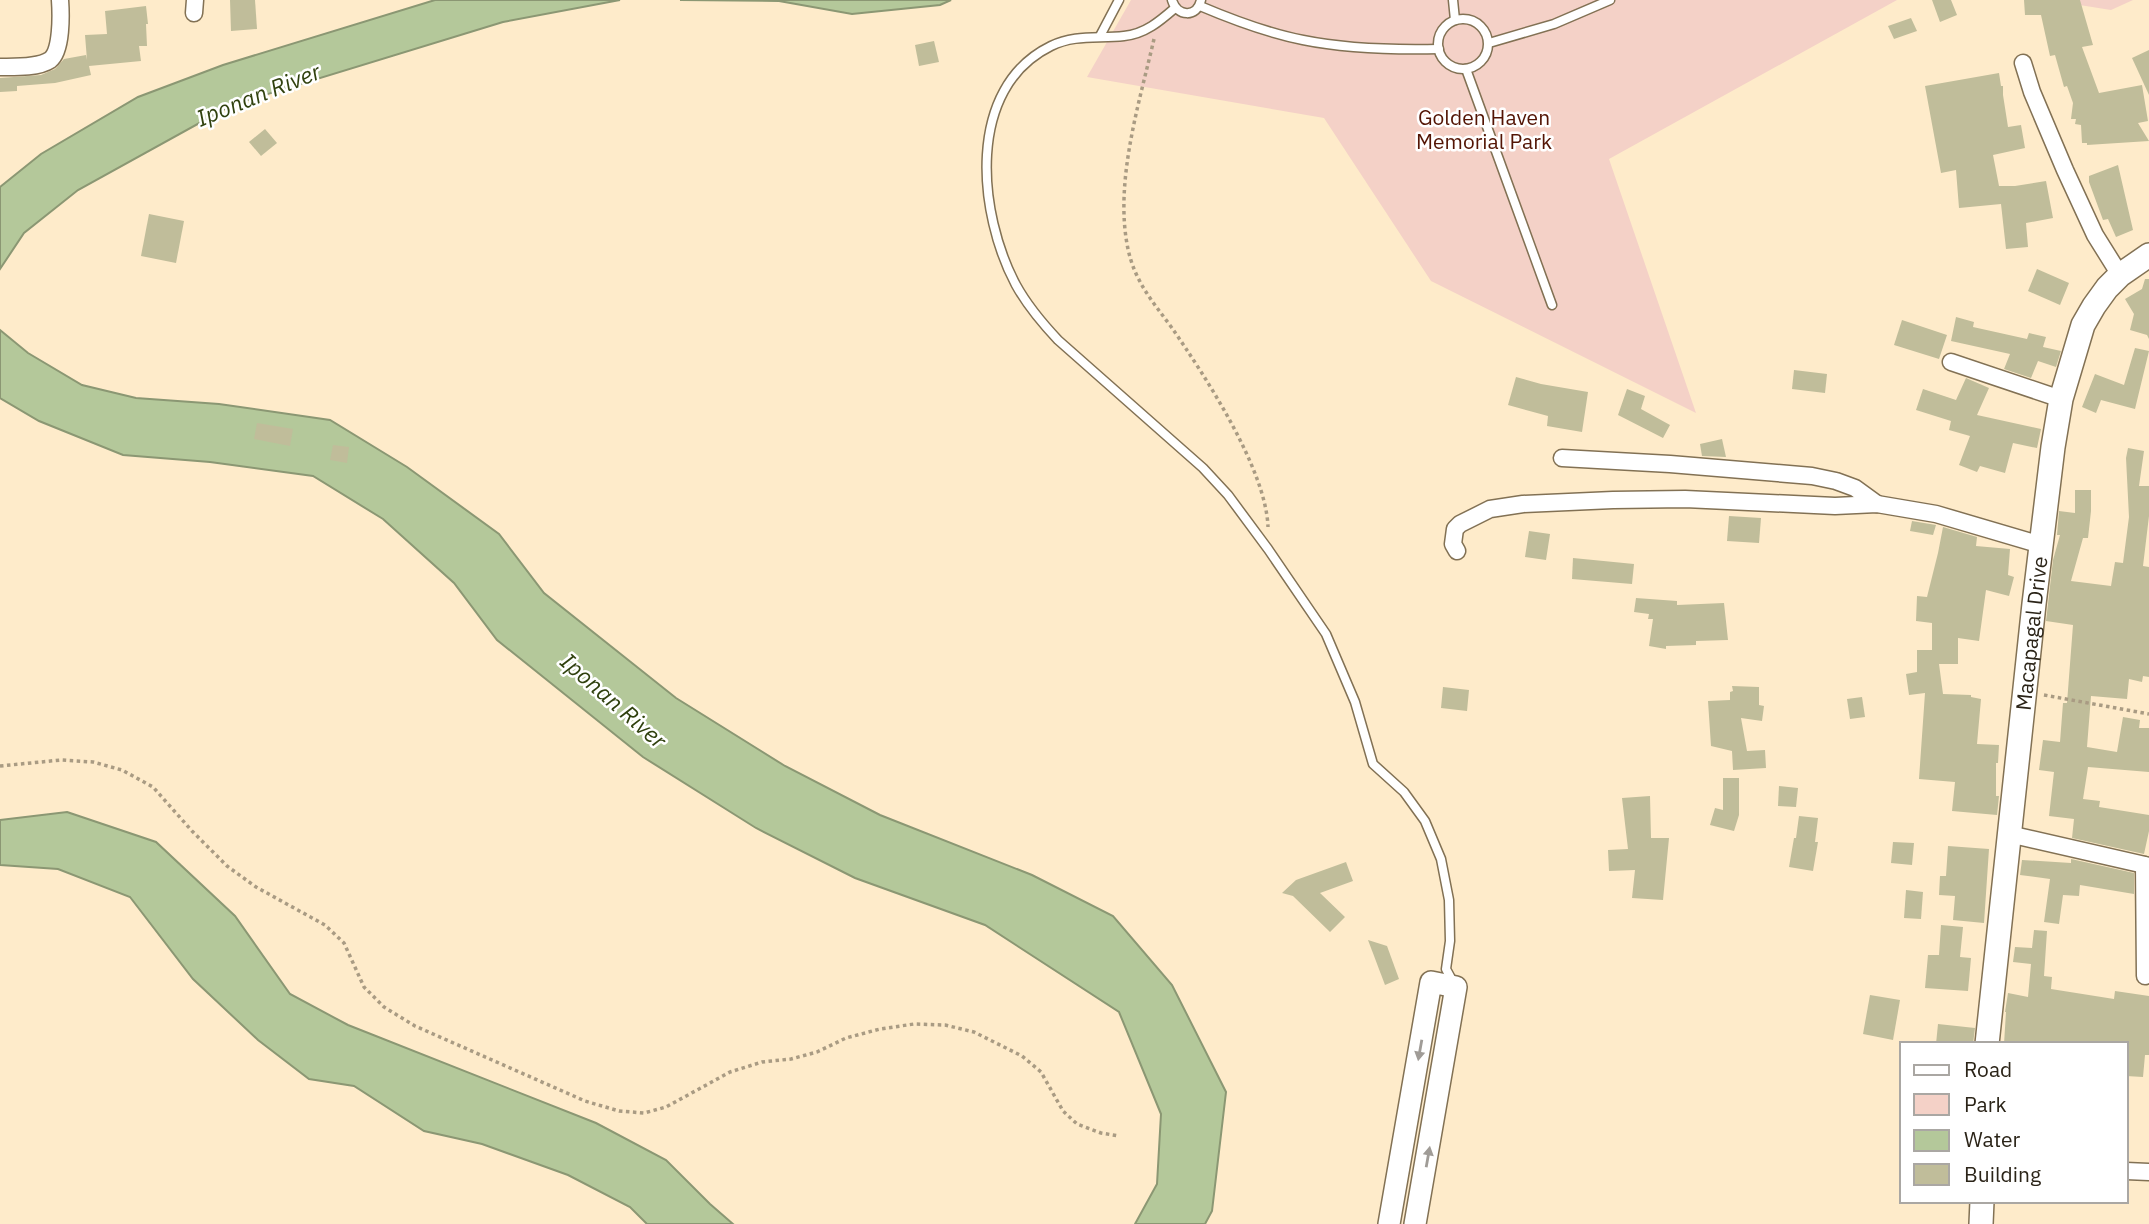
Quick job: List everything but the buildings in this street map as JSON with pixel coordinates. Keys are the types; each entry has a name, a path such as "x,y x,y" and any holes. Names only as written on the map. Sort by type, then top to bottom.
{"main road":[{"name":"Macapagal Drive","path":"1987,1042 2024,692 2061,399 2083,325 2107,288 2120,275 2149,255"},
{"path":"1982,1203 1982,1224"}],"street":[{"path":"0,67 31,65 49,60 56,52 61,0"},
{"path":"2023,63 2032,92 2065,170 2095,235 2120,275"},
{"path":"1951,362 2061,399"},
{"path":"1562,458 1812,476 1854,488 1877,504"},
{"path":"1457,551 1453,544 1455,529 1490,509 1523,504 1673,499 1835,506 1877,504 1936,514 2041,545"},
{"path":"2009,834 2146,866 2145,976"},
{"path":"1389,1224 1445,979"},
{"path":"1415,1224 1445,979"},
{"path":"2128,1171 2149,1171"}],"lane":[{"path":"1100,36 1119,0"},
{"path":"1453,0 1455,20"},
{"path":"1489,43 1554,23 1610,0"},
{"path":"1438,49 1379,48 1304,40 1260,29 1201,3 1193,13 1188,14 1173,4 1157,23 1144,31 1126,36 1077,37 1051,46 1028,61 1007,86 995,110 986,156 988,195 998,240 1016,284 1037,317 1058,340 1203,468 1228,495 1326,634 1355,702 1373,764 1404,792 1424,821 1441,859 1449,900 1450,941 1445,979"},
{"path":"1462,19 1478,23 1484,29 1489,43 1485,58 1480,64 1466,69 1451,66 1438,49 1440,35 1448,24 1462,19"},
{"path":"1466,69 1552,305"}],"path":[{"path":"1157,23 1127,173 1124,218 1129,251 1143,289 1211,389 1241,444 1261,488 1267,520 1268,549"},
{"path":"2024,692 2149,714"},
{"path":"0,766 61,760 93,762 122,770 153,787 227,866 256,887 325,925 344,943 364,987 384,1007 415,1026 585,1101 619,1111 644,1113 666,1107 730,1072 762,1062 791,1059 817,1052 846,1038 880,1030 914,1024 945,1025 974,1032 1022,1056 1041,1072 1063,1111 1077,1124 1119,1136"}],"green space":[{"name":"Golden Haven Memorial Park","path":"1131,0 1897,0 1609,159 1696,413 1431,281 1324,118 1087,77"},
{"path":"2048,0 2133,0 2111,10"}],"water":[{"name":"Iponan River","path":"435,0 620,0 503,22 232,105 78,190 24,233 0,269 0,187 41,154 138,97 223,65"},
{"path":"680,0 951,0 940,5 852,14 779,1"},
{"name":"Iponan River","path":"0,330 28,353 82,385 136,398 219,404 330,420 407,467 499,534 544,593 676,698 785,766 880,815 1032,875 1113,916 1172,985 1226,1092 1212,1211 1205,1224 1135,1224 1157,1184 1161,1114 1119,1012 985,925 855,878 756,828 643,757 497,640 454,583 383,519 313,476 210,462 123,455 39,421 0,398"},
{"path":"67,812 156,842 235,916 290,994 348,1025 596,1123 666,1160 733,1224 647,1224 630,1207 568,1175 482,1144 424,1131 354,1086 309,1079 258,1040 193,979 130,897 58,869 0,865 0,820"}]}
